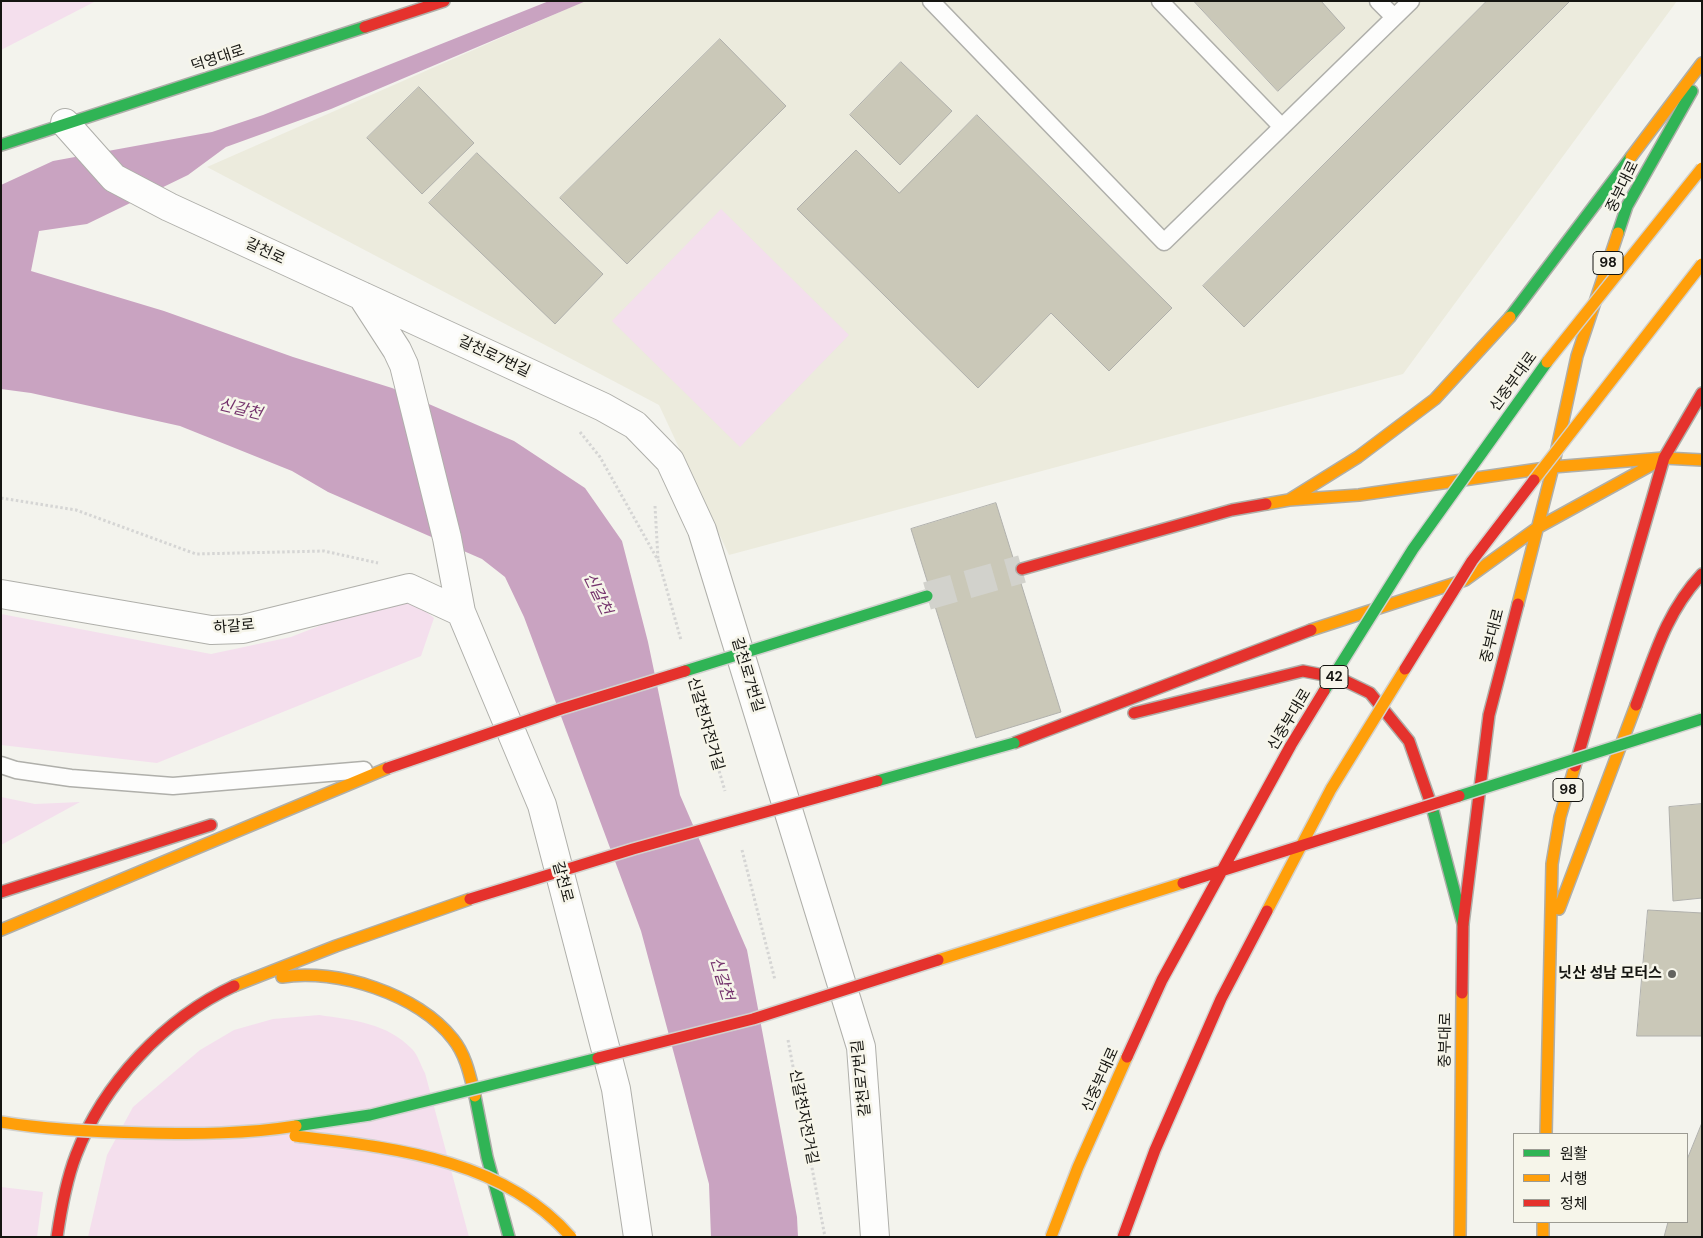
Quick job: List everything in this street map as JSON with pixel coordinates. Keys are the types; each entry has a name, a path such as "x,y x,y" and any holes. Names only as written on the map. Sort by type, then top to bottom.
{"main road":[{"name":"덕영대로","path":"1,145 444,1"},
{"path":"1289,500 1358,457 1435,400 1519,307 1702,63"},
{"name":"중부대로","path":"1460,1237 1463,924 1489,715 1553,467 1577,356 1627,206 1702,74"},
{"name":"신중부대로","path":"1051,1237 1078,1167 1162,980 1291,745 1419,540 1552,356 1702,168"},
{"path":"1123,1237 1154,1150 1221,999 1331,789 1472,561 1702,264"},
{"name":"98","path":"1546,1133 1552,864 1560,817 1664,458 1702,393"},
{"path":"1022,569 1232,510 1289,500 1359,495 1553,467 1664,458 1702,460"},
{"path":"1014,743 1343,618 1465,580 1537,528 1664,458"},
{"path":"1551,929 1664,631 1684,593 1702,574"},
{"path":"256,810 388,768 561,709 927,596"},
{"path":"1127,715 1303,671 1339,678 1370,693 1409,741 1437,822 1463,924"},
{"path":"1,1122 36,1128 98,1132 211,1134 264,1131 370,1115 753,1019 1702,719"},
{"path":"57,1237 63,1198 80,1146 105,1101 131,1068 162,1036 198,1006 229,988 350,940 470,899 643,847 1014,743 1108,720"},
{"path":"1,930 388,768"},
{"path":"1,892 218,822"},
{"path":"229,988 303,972 330,974 359,982 388,994 415,1008 442,1028 459,1048 467,1070 485,1150 509,1237"},
{"path":"264,1131 386,1148 431,1158 470,1170 515,1190 548,1212 571,1237"},
{"path":"1543,1223 1543,1237"}],"street":[{"name":"갈천로","path":"65,123 114,178 169,207 362,296 397,350 404,365 447,538 461,612 542,805 616,1089 638,1237"},
{"name":"갈천로7번길","path":"362,296 603,407 635,425 670,461 702,530 861,1047 875,1237"},
{"name":"하갈로","path":"1,594 211,630 243,629 409,588 461,612"}],"lane":[{"path":"931,1 1164,242 1411,1"},
{"path":"1160,1 1282,127"},
{"path":"1378,1 1394,18"},
{"path":"1,765 16,770 70,778 173,786 388,768"}],"path":[{"path":"576,427 600,457 658,562 683,647"},
{"name":"신갈천자전거길","path":"697,694 726,798"},
{"path":"740,845 776,983"},
{"name":"신갈천자전거길","path":"788,1038 825,1237"}],"shaded area":[{"path":"1,1 96,1 1,50"},
{"path":"585,1 1677,1 1403,374 729,555 659,405 207,167"},
{"path":"721,209 849,335 740,447 612,321"},
{"path":"403,593 434,618 421,656 157,763 1,745 1,614 211,654 291,637"},
{"path":"1,797 35,804 80,802 1,845"},
{"path":"319,1015 357,1021 381,1028 392,1033 414,1051 425,1073 469,1237 88,1237 107,1155 133,1107 200,1050 234,1030 273,1019"},
{"path":"1,1187 43,1192 37,1237 1,1237"}],"water":[{"name":"신갈천","path":"549,1 586,1 331,109 226,147 188,175 87,224 39,231 31,271 164,311 293,357 392,388 514,441 585,488 622,541 648,642 680,795 747,950 797,1217 798,1237 711,1237 709,1184 641,931 524,617 505,577 482,559 328,492 292,471 180,426 31,393 1,389 1,185 53,161 212,132 263,115"}],"building":[{"path":"1194,1 1321,1 1345,28 1278,91"},
{"path":"1487,1 1570,1 1244,327 1203,286"},
{"path":"720,39 786,106 627,264 560,198"},
{"path":"901,62 952,111 900,165 850,115"},
{"path":"419,87 474,143 422,194 367,138"},
{"path":"977,115 1172,308 1109,371 1051,313 978,388 797,209 856,150 899,193"},
{"path":"477,153 603,274 555,324 429,203"},
{"path":"996,503 1061,712 976,738 911,529"},
{"path":"1702,804 1702,898 1673,901 1669,807"},
{"name":"닛산 성남 모터스","path":"1648,910 1702,913 1702,1036 1637,1036"},
{"path":"1702,1123 1702,1237 1664,1237 1668,1223 1688,1223 1688,1158"}],"tunnel":[{"path":"927,596 1022,569"}],"traffic: fast":[{"path":"1,145 365,27"},
{"path":"1618,233 1627,206 1692,91"},
{"path":"1510,317 1631,157"},
{"path":"1324,691 1413,549 1547,362"},
{"path":"685,671 927,596"},
{"path":"1459,796 1702,719"},
{"path":"877,781 1014,743"},
{"path":"1432,807 1463,924"},
{"path":"296,1126 370,1115 598,1058"},
{"path":"475,1096 487,1157 509,1237"}],"traffic: slow":[{"path":"1631,157 1702,63"},
{"path":"1547,362 1702,168"},
{"path":"1518,604 1553,467 1577,356 1618,233"},
{"path":"1534,480 1702,264"},
{"path":"1289,500 1358,457 1435,399 1510,317"},
{"path":"1553,467 1664,458 1702,460"},
{"path":"1311,630 1465,580 1537,528 1664,458"},
{"path":"1266,504 1289,500 1359,495 1553,467"},
{"path":"1267,911 1331,789 1405,669"},
{"path":"1559,909 1636,705"},
{"path":"1546,1133 1552,864 1560,817 1575,766"},
{"path":"1,930 388,768"},
{"path":"938,960 1183,883"},
{"path":"234,986 336,946 470,899"},
{"path":"282,977 304,975 351,981 398,997 419,1009 438,1023 457,1045 467,1066 475,1096"},
{"path":"1460,1237 1462,993"},
{"path":"1051,1237 1078,1167 1127,1057"},
{"path":"1,1122 73,1130 165,1133 240,1132 296,1126"},
{"path":"295,1136 407,1152 444,1161 479,1173 513,1190 543,1210 571,1237"},
{"path":"1543,1223 1543,1237"}],"traffic: jam":[{"path":"365,27 444,1"},
{"path":"1575,766 1664,458 1702,393"},
{"path":"1405,669 1472,561 1534,480"},
{"path":"1022,569 1232,510 1266,504"},
{"path":"1636,705 1655,652 1670,619 1702,574"},
{"path":"1462,993 1463,924 1489,715 1518,604"},
{"path":"1014,743 1311,630"},
{"path":"388,768 561,709 685,671"},
{"path":"1134,713 1303,671 1339,678 1370,693 1409,741 1432,807"},
{"path":"1127,1057 1162,980 1291,745 1324,691"},
{"path":"470,899 633,849 877,781"},
{"path":"1183,883 1459,796"},
{"path":"1,892 211,825"},
{"path":"1123,1237 1155,1150 1221,999 1267,911"},
{"path":"598,1058 753,1019 938,960"},
{"path":"57,1237 64,1195 72,1165 102,1103 139,1056 161,1035 184,1016 234,986"}],"place":[{"name":"닛산 성남 모터스","path":"1672,974"}]}
